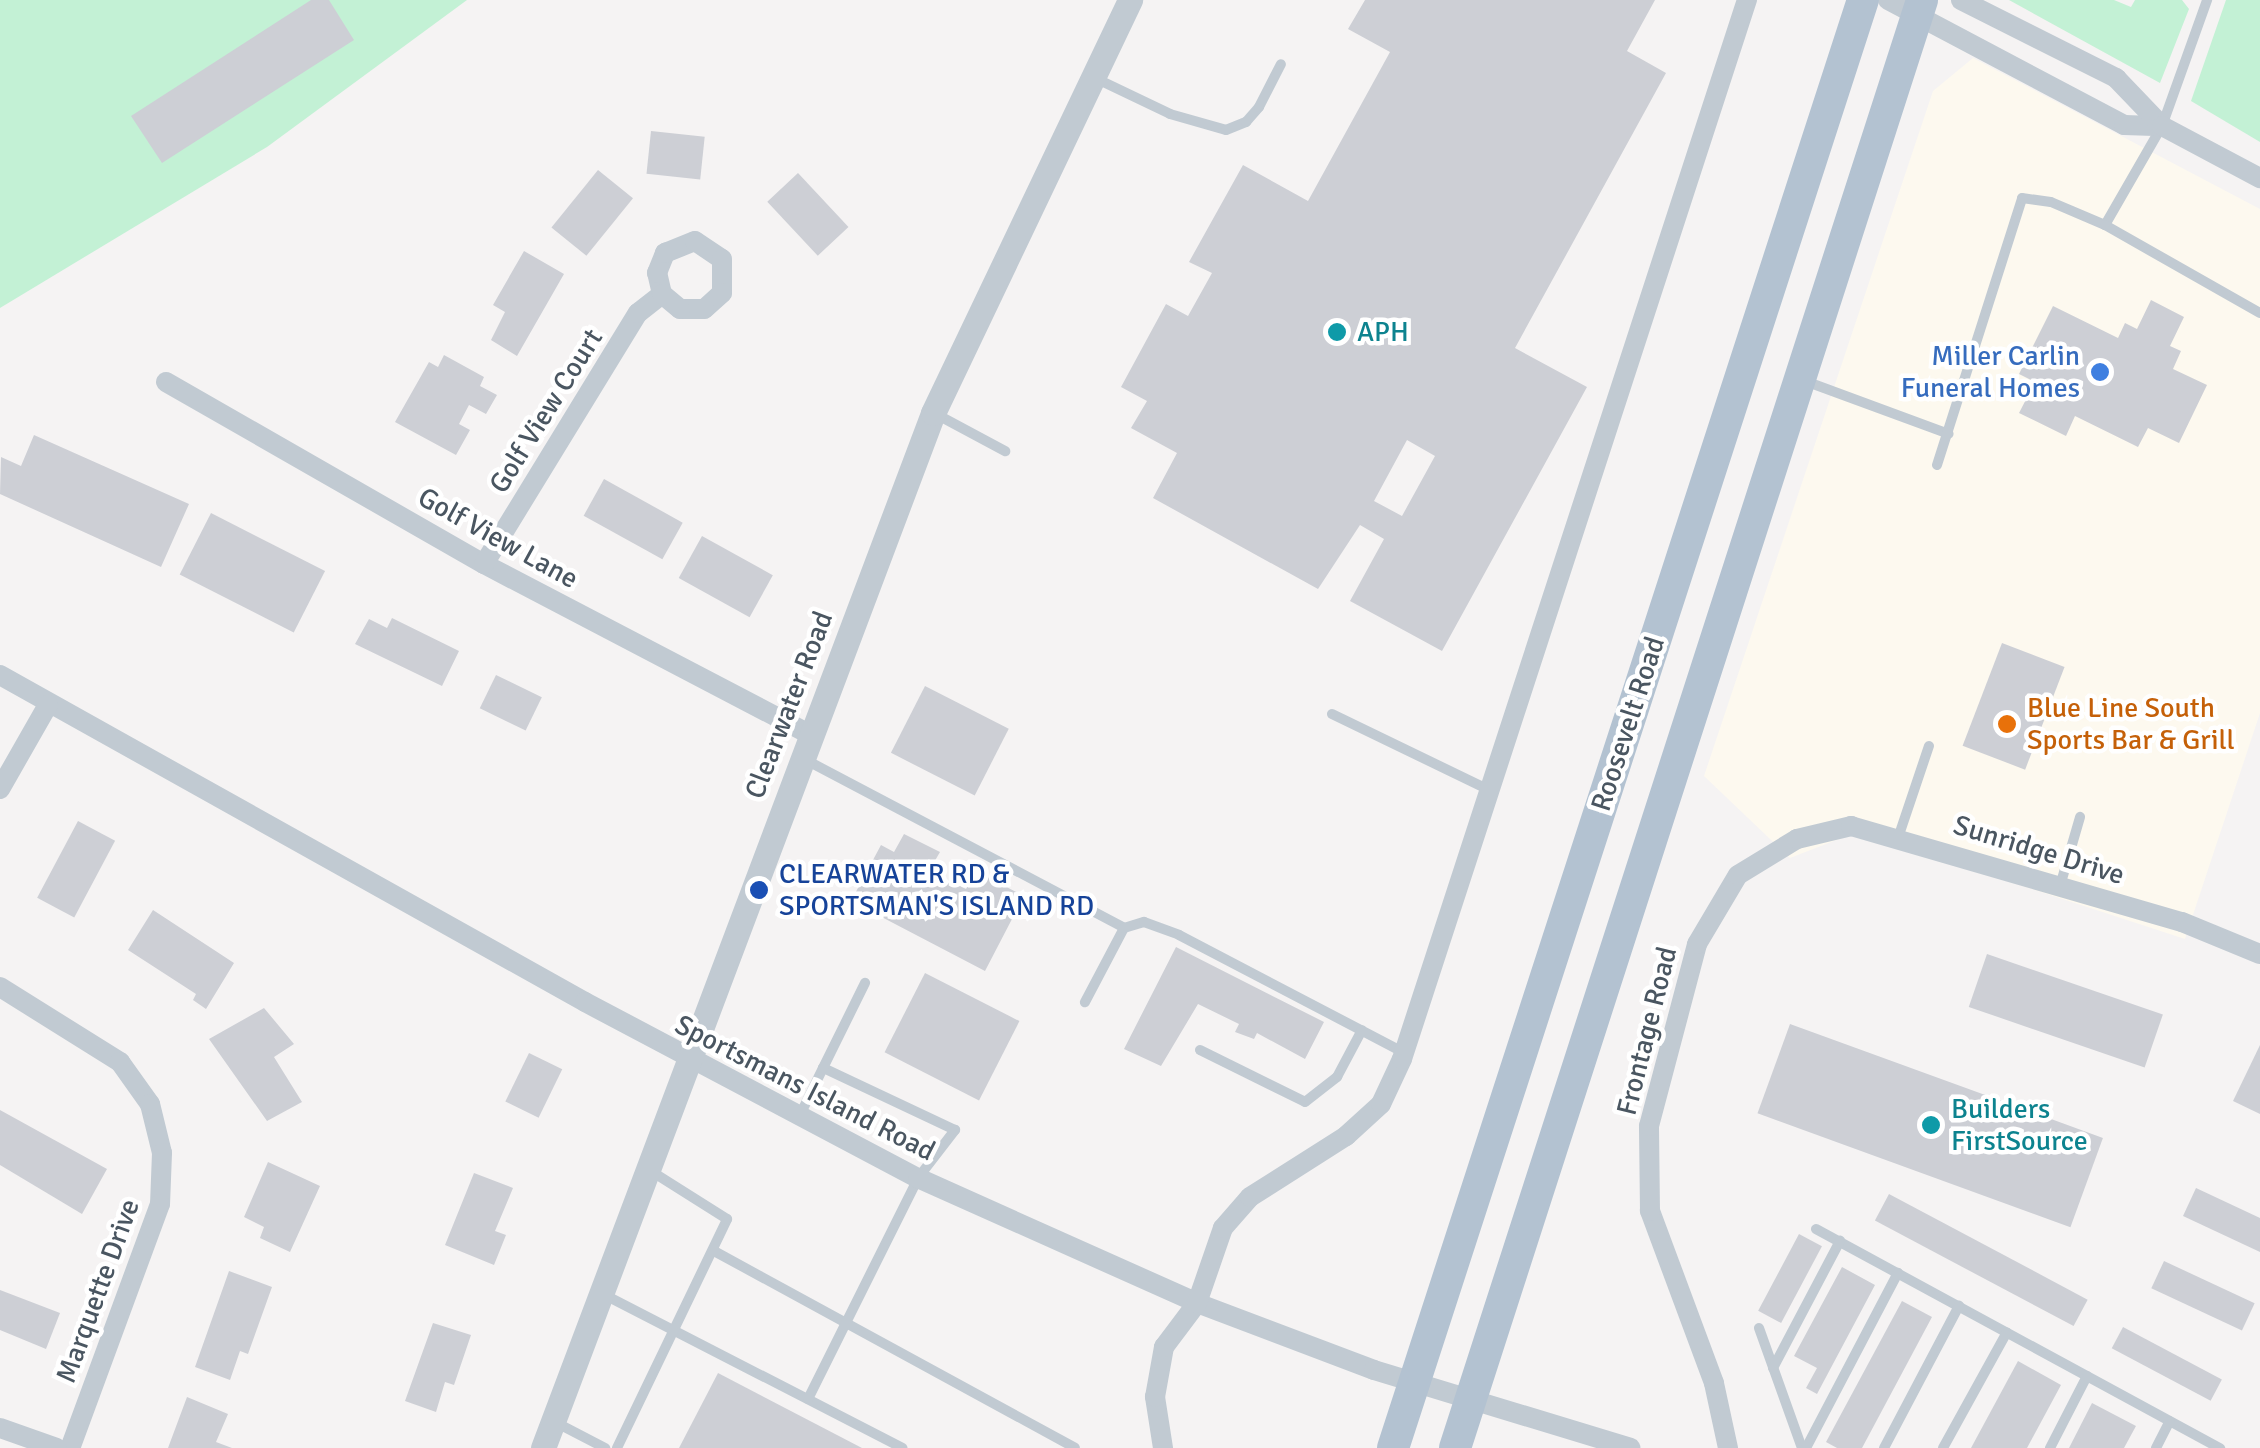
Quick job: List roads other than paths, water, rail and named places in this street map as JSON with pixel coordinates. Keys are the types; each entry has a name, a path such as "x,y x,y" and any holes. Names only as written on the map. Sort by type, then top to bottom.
{"main road":[{"name":"Roosevelt Road","path":"1393,1448 1863,0"},
{"name":"Roosevelt Road","path":"1455,1448 1800,379 1909,5"}],"street":[{"name":"Clearwater Road","path":"543,1448 933,412 1090,74 1130,0"},
{"path":"1162,1448 1154,1397 1164,1347 1196,1303 1224,1228 1241,1207 1381,1104 1404,1052 1747,0"},
{"path":"1961,0 2116,78 2162,126 2260,178"},
{"path":"1909,5 2124,125 2162,126"},
{"name":"Golf View Court","path":"484,564 638,313 662,294"},
{"name":"Golf View Lane","path":"166,382 805,746"},
{"name":"Sportsmans Island Road","path":"0,675 689,1059 918,1178 1196,1303 1469,1404 1630,1448"},
{"path":"0,790 48,705"},
{"name":"Sunridge Drive","path":"1798,839 1852,826 1899,836 2182,922 2260,954"},
{"name":"Frontage Road","path":"1728,1448 1714,1384 1650,1212 1649,1126 1697,944 1738,876 1798,839"},
{"name":"Marquette Drive","path":"0,988 120,1062 150,1104 162,1153 160,1204 70,1448"},
{"path":"0,1428 57,1448"}],"lane":[{"path":"2105,225 2162,126 2207,0"},
{"path":"1090,74 1170,114 1226,130 1246,122 1259,107 1281,64"},
{"path":"1937,465 2022,198 2051,202 2105,225 2260,313"},
{"path":"1800,379 1949,434"},
{"path":"933,412 1005,451"},
{"path":"1332,714 1490,790"},
{"path":"805,746 1124,928"},
{"path":"1899,836 1929,746"},
{"path":"2060,888 2080,817"},
{"path":"1084,1002 1124,928 1144,922 1179,935 1404,1052"},
{"path":"800,1114 866,983"},
{"path":"1200,1050 1304,1102 1336,1078 1362,1030"},
{"path":"808,1399 918,1178 955,1130 823,1068"},
{"path":"617,1448 678,1332 727,1220 648,1168"},
{"path":"1816,1229 2220,1448"},
{"path":"1773,1368 1840,1242"},
{"path":"714,1251 1075,1448"},
{"path":"1804,1448 1898,1273"},
{"path":"601,1294 903,1448"},
{"path":"1884,1448 1959,1306"},
{"path":"1759,1328 1804,1448"},
{"path":"1943,1448 2007,1332"},
{"path":"2050,1448 2087,1376"},
{"path":"553,1421 605,1448"},
{"path":"2156,1448 2170,1421"}],"place":[{"name":"APH","path":"1337,332"},
{"name":"Miller Carlin Funeral Homes","path":"2100,372"},
{"name":"Blue Line South Sports Bar & Grill","path":"2007,724"},
{"name":"CLEARWATER RD & SPORTSMAN'S ISLAND RD","path":"759,890"},
{"name":"Builders FirstSource","path":"1931,1125"}]}
